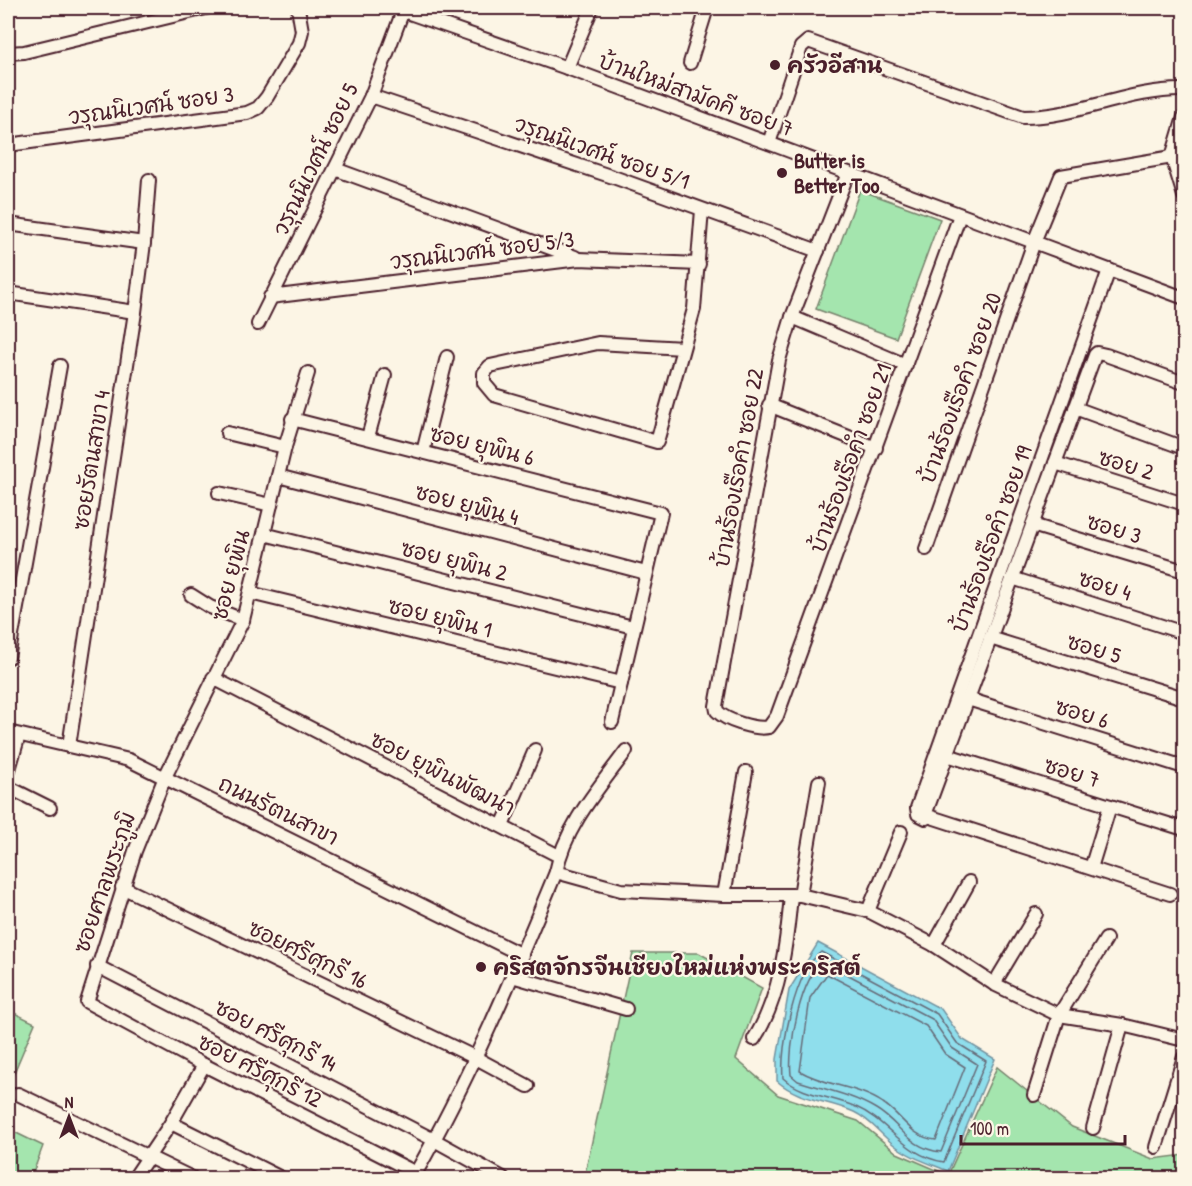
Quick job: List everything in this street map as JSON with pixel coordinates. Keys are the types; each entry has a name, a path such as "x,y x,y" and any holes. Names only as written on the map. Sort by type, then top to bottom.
{"street":[{"path":"8,53 206,8"},
{"name":"วรุณนิเวศน์ ซอย 3","path":"8,145 247,113 258,108 299,43 302,31 298,8"},
{"name":"บ้านใหม่สามัคคี ซอย 7","path":"401,8 1185,298"},
{"name":"วรุณนิเวศน์ ซอย 5","path":"258,324 370,96 401,8"},
{"path":"567,68 592,8"},
{"path":"690,63 707,8"},
{"path":"769,143 805,42 812,42 1023,117 1052,114 1124,98 1185,90"},
{"name":"วรุณนิเวศน์ ซอย 5/1","path":"370,96 605,174 818,251"},
{"path":"1185,117 1178,156 1185,196"},
{"name":"บ้านร้องเรือคำ ซอย 20","path":"926,549 1034,242 1061,176 1178,156"},
{"path":"335,169 579,259"},
{"name":"บ้านร้องเรือคำ ซอย 22","path":"777,716 769,727 763,728 720,715 716,706 779,360 792,317 848,173"},
{"name":"ซอยรัตนสาขา 4","path":"69,746 135,312 149,180"},
{"path":"683,348 587,344 490,366 484,373 485,387 494,395 657,442 694,309 702,210"},
{"name":"บ้านร้องเรือคำ ซอย 21","path":"777,716 960,214"},
{"path":"8,224 144,243"},
{"name":"วรุณนิเวศน์ ซอย 5/3","path":"270,297 579,259 699,264"},
{"name":"บ้านร้องเรือคำ ซอย 19","path":"926,818 918,814 917,808 1108,270"},
{"path":"8,293 135,312"},
{"path":"792,317 906,365"},
{"path":"1170,894 926,818 947,755 1095,355 1097,353 1106,355 1185,383"},
{"path":"423,452 447,357"},
{"path":"8,658 60,366"},
{"name":"ซอย ยุพิน","path":"165,777 243,620 292,419 308,373"},
{"path":"368,436 384,375"},
{"path":"769,405 876,448"},
{"path":"1075,408 1185,448"},
{"name":"ซอย ยุพิน 6","path":"292,419 368,436 661,513 646,573"},
{"path":"227,433 285,447"},
{"name":"ซอย 2","path":"1055,464 1185,504"},
{"name":"ซอย ยุพิน 4","path":"278,476 646,573"},
{"path":"219,493 271,505"},
{"name":"ซอย 3","path":"1032,525 1185,571"},
{"name":"ซอย ยุพิน 2","path":"264,534 633,627"},
{"path":"612,722 646,573"},
{"name":"ซอย 4","path":"1012,578 1185,633"},
{"name":"ซอย ยุพิน 1","path":"250,593 621,683"},
{"path":"191,595 210,607 243,620"},
{"name":"ซอย 5","path":"990,638 1185,698"},
{"name":"ซอย ยุพินพัฒนา","path":"213,678 560,856"},
{"name":"ซอย 6","path":"968,699 1185,767"},
{"path":"8,773 13,733"},
{"name":"ถนนรัตนสาขา","path":"13,733 129,760 522,955"},
{"path":"501,826 535,750"},
{"path":"415,1176 436,1141 476,1058 522,955 556,872 560,856 597,786 626,751"},
{"name":"ซอย 7","path":"947,755 1185,829"},
{"path":"724,895 746,772"},
{"name":"ซอยศาลพระภูมิ","path":"87,1002 122,887 165,777"},
{"path":"754,1040 764,1025 772,1001 819,782"},
{"path":"8,787 50,808"},
{"path":"1091,868 1110,806"},
{"path":"868,911 901,832"},
{"path":"556,872 621,890 724,895 796,895 868,911 934,945 994,984 1059,1015 1122,1025 1185,1040"},
{"path":"934,945 969,882"},
{"name":"ซอยศรีศุกรี 16","path":"122,887 476,1058 528,1086"},
{"path":"994,984 1036,914"},
{"path":"1034,1095 1059,1015 1106,939"},
{"name":"ซอย ศรีศุกรี 14","path":"97,966 436,1141 503,1179"},
{"path":"512,975 626,1009"},
{"name":"ซอย ศรีศุกรี 12","path":"87,1002 415,1176"},
{"path":"1093,1128 1122,1025"},
{"path":"1156,1147 1185,1057"},
{"path":"134,1179 147,1156 171,1123 204,1065"},
{"path":"18,1094 192,1179"},
{"path":"171,1123 281,1179"}],"green space":[{"path":"860,190 940,219 896,338 816,309"},
{"path":"633,953 699,953 762,988 736,1059 778,1095 858,1121 897,1153 948,1175 997,1067 1072,1127 1153,1159 1184,1155 1184,1178 584,1178"},
{"path":"8,1010 35,1023 8,1087"},
{"path":"8,1129 43,1146 31,1178 8,1178"}],"water":[{"path":"818,943 941,1009 962,1039 995,1059 948,1171 899,1149 854,1112 795,1093 777,1081 777,1059 789,990"}],"place":[{"name":"ครัวอีสาน","path":"775,65"},
{"name":"Butter is Better Too","path":"782,173"},
{"name":"คริสตจักรจีนเชียงใหม่แห่งพระคริสต์","path":"481,967"}]}
